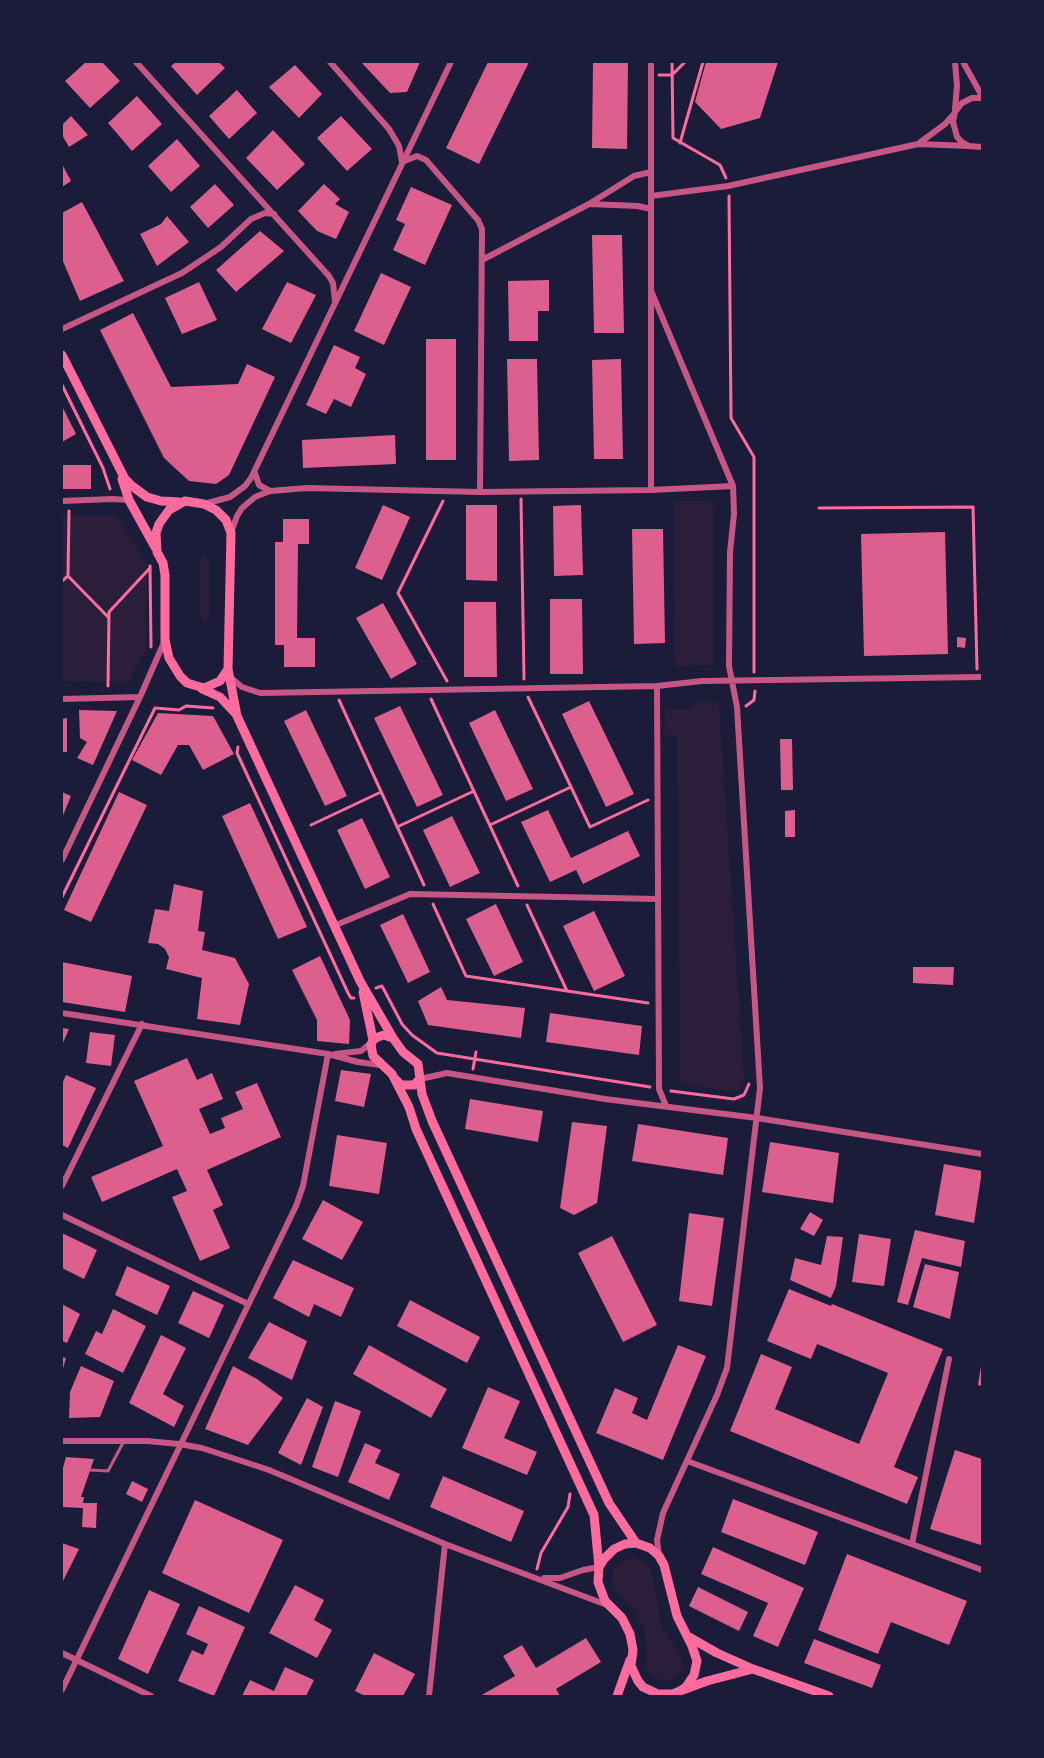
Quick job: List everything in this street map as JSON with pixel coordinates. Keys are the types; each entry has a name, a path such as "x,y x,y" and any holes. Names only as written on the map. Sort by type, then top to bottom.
{"main road":[{"path":"62,355 120,471 129,500 163,563 165,640 169,658 187,683 219,697 237,716"},
{"path":"120,471 132,486 147,497 161,501 204,504 221,514 231,533 229,672 237,716 336,925 360,981 393,1038 403,1052 418,1065 422,1094 432,1121 609,1503 636,1543"},
{"path":"157,552 156,533 159,524 169,510 184,501"},
{"path":"199,688 214,685 229,672"},
{"path":"360,981 373,1040 371,1045 373,1056 401,1085 410,1086 420,1079"},
{"path":"373,1040 384,1035 393,1038"},
{"path":"395,1079 594,1515 599,1589 609,1606 622,1618 630,1634 633,1650 617,1696"},
{"path":"599,1567 614,1549 625,1544 636,1543 650,1548 659,1556 664,1565 677,1616 695,1653 696,1668 691,1682 680,1691"},
{"path":"687,1635 717,1653 753,1669 829,1696"},
{"path":"631,1658 638,1681 656,1695 673,1694 706,1681 753,1669"}],"street":[{"path":"136,62 328,276 333,283 335,303"},
{"path":"330,62 389,129 399,147 402,162"},
{"path":"204,504 222,501 238,493 256,469 451,62"},
{"path":"651,62 651,490"},
{"path":"955,62 957,86 954,130 957,137 969,146"},
{"path":"918,144 945,124 967,100 982,97 963,62"},
{"path":"651,196 728,186 918,144 981,148"},
{"path":"402,162 417,156 426,160 478,220 482,229 480,492"},
{"path":"482,260 589,204 634,176 651,172"},
{"path":"589,204 638,206 651,209"},
{"path":"62,329 182,273 221,247 251,219 259,215 274,214"},
{"path":"652,293 733,486 729,655 737,707 760,1088 727,1368 663,1513 657,1540 659,1556"},
{"path":"256,469 255,475 259,485 270,491"},
{"path":"231,533 242,508 255,497 270,491 307,488 480,492 651,490 733,486"},
{"path":"62,501 129,500"},
{"path":"62,860 165,640"},
{"path":"229,672 242,687 260,693 657,686 702,681 980,678"},
{"path":"657,686 659,1089 666,1106"},
{"path":"62,699 140,697"},
{"path":"336,925 410,894 658,899"},
{"path":"62,1013 328,1054 381,1065"},
{"path":"62,1186 142,1024"},
{"path":"328,1054 360,1051 373,1040"},
{"path":"62,1690 296,1206 303,1186 328,1054"},
{"path":"420,1079 447,1073 757,1118 982,1154"},
{"path":"62,1215 248,1304"},
{"path":"912,1544 949,1359"},
{"path":"62,1440 179,1444 202,1448 269,1470 445,1544 609,1606"},
{"path":"687,1461 982,1570"},
{"path":"429,1696 445,1544"},
{"path":"537,1577 560,1578 599,1567"},
{"path":"62,1653 151,1696"}],"lane":[{"path":"90,1470 108,1471 124,1441"}],"path":[{"path":"672,62 672,134 680,143 703,62"},
{"path":"651,74 672,75 685,62"},
{"path":"62,385 103,468 115,499"},
{"path":"448,491 398,593 452,689"},
{"path":"70,501 68,576 109,618"},
{"path":"819,508 973,507 980,678"},
{"path":"150,562 151,651"},
{"path":"108,686 109,612 150,567"},
{"path":"62,581 68,576"},
{"path":"427,690 567,991"},
{"path":"62,897 155,708 179,710 186,706 216,708"},
{"path":"238,744 237,753 348,993 351,998 358,997"},
{"path":"571,787 590,827 657,795"},
{"path":"397,827 474,791"},
{"path":"311,825 381,792"},
{"path":"382,986 402,1024 425,1046 437,1053 659,1089 734,1099 744,1095"},
{"path":"472,1077 476,1052"},
{"path":"537,1577 541,1553 570,1499 569,1488"}],"shaded area":[{"path":"713,500 714,665 675,667 673,501"},
{"path":"62,515 117,515 147,564 146,650 128,683 62,681"},
{"path":"204,552 210,559 210,616 205,625 200,616 200,559"},
{"path":"700,700 719,702 744,1075 743,1084 738,1090 732,1092 680,1083 677,735 664,735 665,709 690,709"},
{"path":"634,1557 648,1565 653,1578 662,1628 681,1657 682,1666 679,1673 669,1680 661,1680 649,1673 646,1664 644,1629 634,1609 617,1593 613,1585 612,1575 615,1568 622,1561"}],"building":[{"path":"86,62 102,62 120,81 90,108 65,81"},
{"path":"176,62 219,62 225,68 197,95 171,66"},
{"path":"361,62 420,62 407,92 390,93"},
{"path":"488,62 529,62 479,164 446,148"},
{"path":"593,62 628,62 627,149 592,148"},
{"path":"706,62 778,62 760,118 721,129 695,102"},
{"path":"295,65 322,94 299,118 269,87"},
{"path":"237,90 257,113 229,139 209,116"},
{"path":"137,96 162,124 132,151 108,123"},
{"path":"71,116 88,135 69,147 62,135 62,125"},
{"path":"341,116 372,149 347,171 317,138"},
{"path":"273,130 305,164 277,190 246,158"},
{"path":"177,139 200,166 171,192 148,166"},
{"path":"62,164 71,181 62,187"},
{"path":"215,184 234,205 208,228 190,207"},
{"path":"324,184 340,199 335,204 349,212 336,239 317,231 298,211"},
{"path":"411,187 452,205 425,265 393,250 405,224 396,220"},
{"path":"82,202 124,281 80,301 62,259 62,213"},
{"path":"167,216 189,242 157,266 140,234 161,224"},
{"path":"260,231 284,251 236,292 216,270"},
{"path":"592,235 622,235 624,333 594,333"},
{"path":"381,273 411,287 384,345 354,331"},
{"path":"549,280 549,311 538,311 538,341 509,341 508,281"},
{"path":"199,282 217,320 182,334 165,298"},
{"path":"287,282 316,295 291,343 262,329"},
{"path":"133,313 171,387 238,384 247,364 275,377 229,475 216,484 189,481 164,458 100,330"},
{"path":"426,339 456,339 456,460 426,460"},
{"path":"334,345 360,357 355,368 366,374 351,407 334,399 326,414 306,405"},
{"path":"507,359 537,359 539,460 509,461"},
{"path":"621,359 623,459 594,459 592,360"},
{"path":"62,406 76,434 62,442"},
{"path":"395,435 396,464 303,468 302,440"},
{"path":"62,465 91,465 91,489 62,489"},
{"path":"383,505 410,517 382,580 355,568"},
{"path":"466,505 497,505 497,581 466,580"},
{"path":"581,505 583,575 554,576 553,506"},
{"path":"283,519 309,519 309,544 298,544 297,638 315,638 315,667 284,667 284,645 275,645 275,542 283,542"},
{"path":"632,529 663,529 665,643 634,644"},
{"path":"945,532 948,654 864,656 861,534"},
{"path":"550,599 582,599 583,674 550,674"},
{"path":"464,602 496,602 497,677 464,677"},
{"path":"383,603 417,664 391,679 356,618"},
{"path":"957,637 966,638 965,648 957,647"},
{"path":"589,701 634,794 606,807 562,714"},
{"path":"400,706 443,795 417,807 374,718"},
{"path":"79,710 117,711 93,765 77,758 87,742 80,738"},
{"path":"306,710 347,796 325,806 284,721"},
{"path":"495,710 533,789 506,801 469,723"},
{"path":"158,713 213,716 234,754 203,770 189,745 178,745 161,775 132,760"},
{"path":"67,718 67,752 62,752 62,719"},
{"path":"780,739 792,739 793,790 781,790"},
{"path":"62,792 71,796 62,818"},
{"path":"119,792 147,805 91,922 64,910"},
{"path":"250,803 307,927 278,939 222,816"},
{"path":"548,810 571,858 628,831 640,856 583,884 576,870 550,882 521,822"},
{"path":"795,810 795,837 785,837 785,811"},
{"path":"452,816 480,873 450,887 423,830"},
{"path":"362,818 390,877 365,889 337,830"},
{"path":"174,884 203,891 198,931 205,932 202,950 235,958 249,984 240,1025 197,1019 202,978 166,969 169,957 165,949 158,944 148,943 155,909 169,911"},
{"path":"496,904 523,962 494,976 466,919"},
{"path":"594,911 625,976 594,991 563,926"},
{"path":"403,914 430,972 408,983 380,925"},
{"path":"320,956 350,1020 349,1044 317,1041 317,1020 292,970"},
{"path":"62,962 132,976 125,1012 62,1002"},
{"path":"913,967 954,967 953,985 913,983"},
{"path":"441,987 447,1000 525,1008 521,1038 428,1025 418,1001"},
{"path":"550,1013 642,1026 639,1055 546,1042"},
{"path":"62,1028 69,1029 62,1045"},
{"path":"90,1032 115,1035 111,1066 86,1063"},
{"path":"187,1058 197,1080 212,1073 223,1099 199,1109 210,1134 225,1128 221,1118 243,1109 235,1092 257,1083 281,1137 207,1170 223,1205 213,1210 230,1248 200,1261 172,1197 187,1191 177,1169 102,1202 91,1177 163,1146 134,1081"},
{"path":"341,1070 371,1074 364,1107 335,1101"},
{"path":"66,1075 96,1088 68,1148 62,1145 62,1084"},
{"path":"470,1099 543,1111 538,1142 465,1129"},
{"path":"572,1122 607,1126 597,1203 574,1215 560,1208"},
{"path":"638,1124 728,1138 723,1175 632,1161"},
{"path":"337,1135 387,1143 379,1194 329,1186"},
{"path":"770,1142 839,1153 833,1203 762,1192"},
{"path":"944,1164 982,1171 974,1223 935,1215"},
{"path":"323,1200 363,1222 342,1260 302,1239"},
{"path":"810,1212 823,1220 814,1236 800,1229"},
{"path":"689,1213 724,1218 712,1306 679,1301"},
{"path":"915,1230 965,1241 961,1267 922,1258 908,1305 897,1302"},
{"path":"62,1233 97,1250 84,1279 62,1268"},
{"path":"859,1234 891,1239 884,1286 852,1282"},
{"path":"612,1236 657,1325 623,1342 578,1253"},
{"path":"827,1236 843,1237 836,1286 831,1298 790,1280 795,1258 821,1265"},
{"path":"293,1260 354,1288 341,1317 314,1304 309,1317 273,1298"},
{"path":"925,1264 959,1272 950,1319 913,1307"},
{"path":"127,1266 170,1286 157,1315 115,1295"},
{"path":"789,1289 943,1349 894,1467 918,1477 907,1504 730,1431 761,1354 792,1367 775,1409 859,1444 888,1373 817,1344 811,1359 767,1341"},
{"path":"193,1291 224,1305 209,1338 178,1323"},
{"path":"410,1300 480,1337 467,1363 397,1326"},
{"path":"62,1304 80,1314 67,1343 62,1341"},
{"path":"113,1309 146,1326 123,1373 85,1354 96,1331 102,1334"},
{"path":"269,1322 307,1341 292,1380 248,1358"},
{"path":"161,1335 186,1348 163,1394 184,1406 174,1427 129,1403"},
{"path":"369,1345 447,1389 431,1418 353,1374"},
{"path":"678,1345 706,1356 663,1460 596,1433 615,1388 638,1398 632,1413 647,1420"},
{"path":"62,1357 66,1358 62,1372"},
{"path":"81,1366 114,1381 100,1417 69,1418 70,1392"},
{"path":"233,1366 257,1379 283,1398 248,1445 205,1429"},
{"path":"982,1366 982,1386 978,1385"},
{"path":"488,1387 520,1401 504,1438 537,1452 527,1475 462,1448"},
{"path":"307,1398 323,1407 301,1465 278,1453"},
{"path":"335,1401 361,1411 338,1477 312,1467"},
{"path":"365,1443 381,1450 375,1463 400,1474 389,1500 348,1482"},
{"path":"955,1450 982,1459 981,1545 930,1529"},
{"path":"66,1457 94,1459 81,1497 84,1497 83,1503 97,1503 96,1528 82,1527 83,1508 62,1507 62,1471"},
{"path":"443,1476 524,1511 511,1542 430,1507"},
{"path":"132,1481 148,1489 142,1502 126,1494"},
{"path":"733,1499 818,1532 805,1565 721,1532"},
{"path":"195,1500 283,1540 249,1613 162,1573"},
{"path":"62,1543 79,1549 62,1583"},
{"path":"713,1547 804,1588 778,1647 753,1636 768,1603 701,1574"},
{"path":"847,1554 967,1601 949,1645 891,1622 878,1654 818,1630"},
{"path":"295,1585 324,1600 314,1620 332,1630 317,1658 269,1633"},
{"path":"698,1587 748,1612 739,1631 689,1606"},
{"path":"149,1590 180,1604 148,1674 118,1659"},
{"path":"199,1606 245,1627 214,1696 178,1681 192,1650 203,1655 208,1644 186,1634"},
{"path":"586,1638 601,1662 556,1689 560,1696 480,1696 515,1676 503,1656 522,1645 536,1668"},
{"path":"814,1639 881,1665 872,1688 804,1663"},
{"path":"374,1653 415,1674 403,1696 365,1696 355,1691"},
{"path":"285,1667 314,1680 306,1696 242,1696 250,1680 274,1691"}]}
